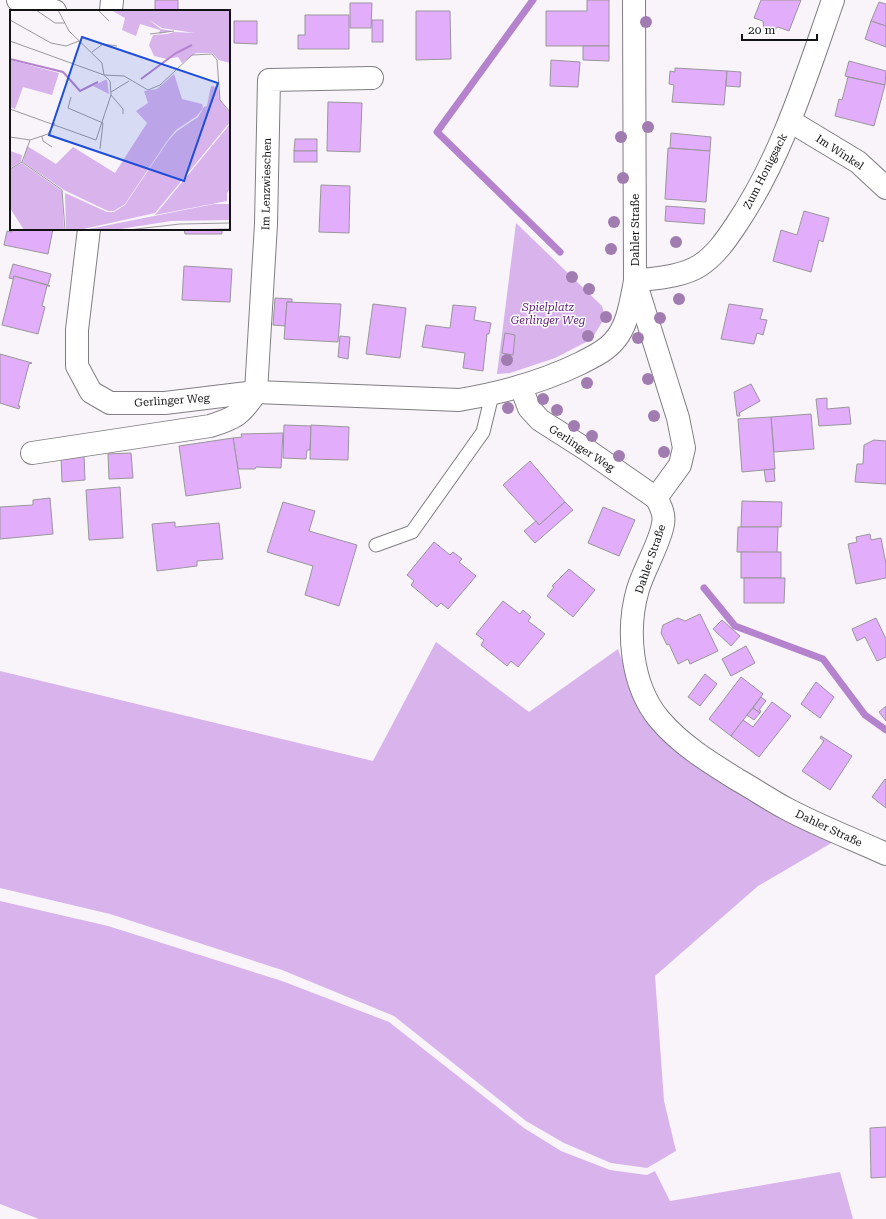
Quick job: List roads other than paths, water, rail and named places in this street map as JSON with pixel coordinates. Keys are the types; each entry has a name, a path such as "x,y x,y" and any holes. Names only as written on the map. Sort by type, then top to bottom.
{"street":[{"path":"18,0 26,5 50,10"},
{"path":"111,10 112,0"},
{"name":"Dahler Straße","path":"634,0 635,281 678,418 683,442 680,465 656,498 662,507 663,524 639,588 632,621 637,672 643,693 658,718 680,741 707,761 787,809 886,854"},
{"name":"Zum Honigsack","path":"635,281 675,276 699,266 714,254 744,214 790,121 832,0"},
{"name":"Im Lenzwieschen","path":"256,392 266,224 269,80 372,78"},
{"name":"Im Winkel","path":"790,121 858,162 886,188"},
{"name":"Gerlinger Weg","path":"89,230 77,330 77,366 91,392 110,403 164,403 256,392 459,400 492,395 521,387 575,366 608,347 615,341 626,319 635,281"},
{"name":"Gerlinger Weg","path":"521,387 529,408 540,420 587,450 656,498"},
{"path":"32,453 210,426 229,420 245,409 256,392"}],"lane":[{"path":"376,545 412,532 483,432 492,395"}],"waterway":[{"path":"533,0 437,132 560,252"},
{"path":"704,588 735,626 823,659 865,715 886,730"}],"park label":[{"name":"Spielplatz Gerlinger Weg","path":"548,313"}]}
